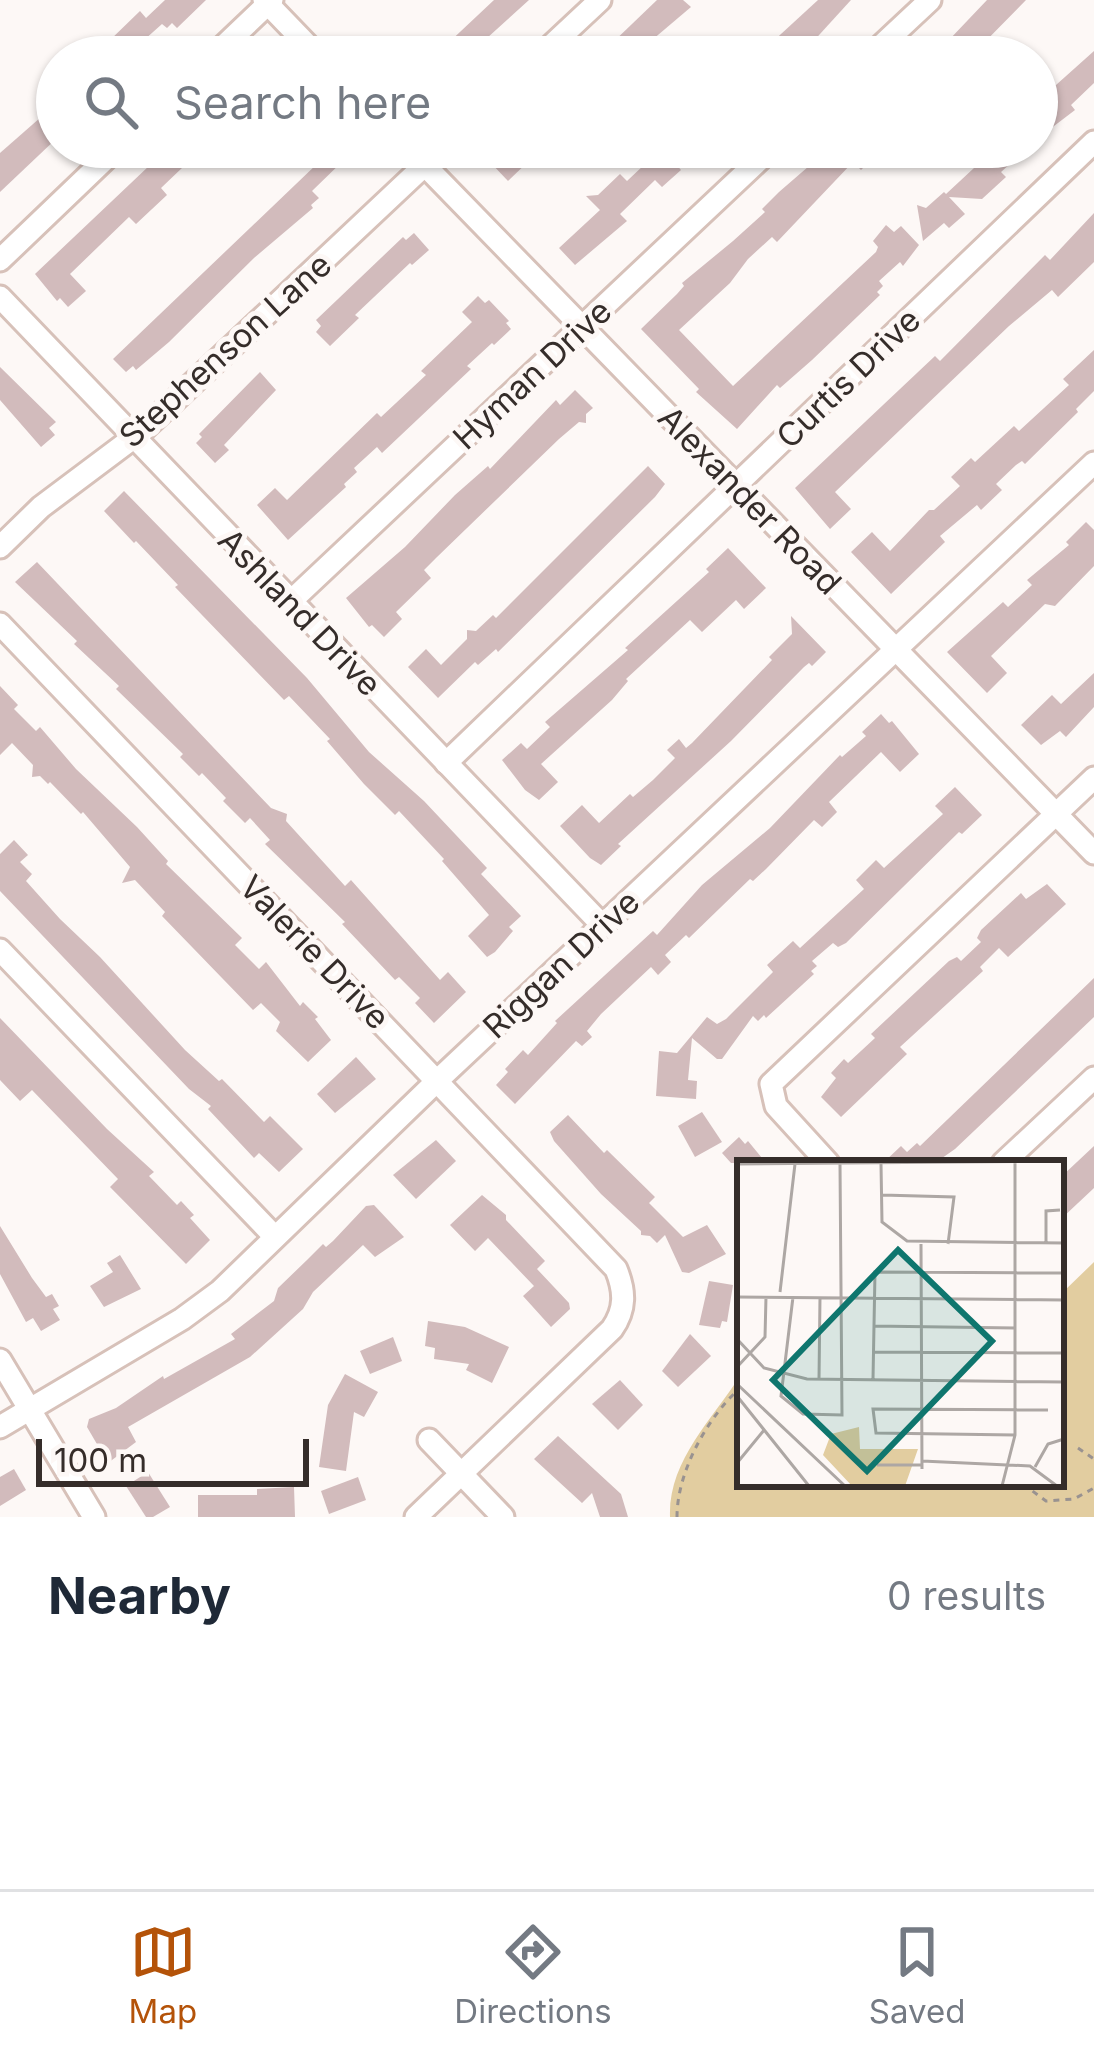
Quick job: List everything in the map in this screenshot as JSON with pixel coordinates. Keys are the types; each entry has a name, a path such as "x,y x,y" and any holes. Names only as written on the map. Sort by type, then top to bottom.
{"street":[{"path":"561,36 600,0"},
{"path":"891,36 930,0"},
{"path":"233,36 268,1 300,36"},
{"name":"Curtis Drive","path":"446,763 1094,142"},
{"path":"0,260 96,168"},
{"name":"Stephenson Lane","path":"0,547 40,506 134,437 421,168"},
{"name":"Alexander Road","path":"427,168 1094,853"},
{"name":"Hyman Drive","path":"290,602 751,168"},
{"name":"Ashland Drive","path":"0,297 602,925"},
{"name":"Riggan Drive","path":"0,1427 200,1306 1094,464"},
{"name":"Valerie Drive","path":"0,624 603,1253 622,1285 622,1310 612,1329 460,1473"},
{"path":"825,1160 776,1106 772,1084 1094,778"},
{"path":"0,950 275,1238"},
{"path":"1006,1160 1094,1078"},
{"path":"0,1360 94,1517"},
{"path":"429,1440 503,1517"},
{"path":"416,1517 460,1473"}],"path":[{"path":"677,1517 693,1452 737,1391"},
{"path":"1078,1448 1094,1460"},
{"path":"1027,1487 1046,1501 1074,1499 1094,1488"}],"shaded area":[{"path":"1094,1262 1094,1517 670,1517 671,1497 684,1459 737,1380 737,1487 1064,1487 1064,1291"}],"building":[{"path":"165,0 206,0 177,28 162,24 149,36 114,36 140,11 146,18"},
{"path":"494,0 529,0 489,36 456,36"},
{"path":"657,0 683,0 691,7 657,36 620,36"},
{"path":"818,0 851,0 818,36 779,36"},
{"path":"987,0 1026,0 991,36 953,36"},
{"path":"1094,51 1094,83 1071,105 1075,110 1058,123 1058,83"},
{"path":"36,121 36,158 0,192 0,153"},
{"path":"147,168 182,168 161,188 167,195 136,224 129,217 70,274 86,291 68,307 35,274"},
{"path":"313,168 336,168 312,191 319,198 313,208 169,342 136,370 133,366 126,372 113,359"},
{"path":"496,168 522,168 508,181"},
{"path":"641,168 681,170 662,187 655,180 620,214 627,221 575,265 559,248 600,210 586,196 598,195 620,174 627,181"},
{"path":"807,168 847,168 777,242 772,237 679,330 733,386 876,252 873,241 886,225 894,232 901,226 919,245 903,266 900,262 879,281 883,286 877,292 880,295 780,388 777,385 737,429 696,392 699,389 641,329 682,283 765,212 762,209"},
{"path":"974,168 1005,168 1001,172 1006,177 982,199 949,197 965,214 949,228 944,223 923,241 917,205 926,208"},
{"path":"1094,213 1094,262 1058,297 1052,290 1009,326 835,492 851,509 830,529 795,488 935,356 940,361 1045,255 1050,260"},
{"path":"414,233 429,250 355,315 359,318 330,346 316,332 321,326 316,320 403,237 406,240"},
{"path":"478,296 485,303 489,300 511,329 467,366 471,369 382,453 377,447 354,468 357,472 346,487 288,540 257,505 275,488 287,500 377,413 381,417 426,375 421,371 472,322 462,312"},
{"path":"1094,350 1094,391 1078,412 1025,464 1016,465 996,484 1002,490 981,510 977,505 940,536 945,542 891,594 851,552 872,532 890,551 960,486 951,477 1014,426 1019,431 1069,385 1063,379"},
{"path":"0,367 56,422 49,428 55,435 41,447 0,400"},
{"path":"260,372 276,390 224,445 229,450 215,463 196,443 202,437 199,434"},
{"path":"575,390 593,408 586,414 586,423 579,422 559,439 424,570 431,578 396,612 402,619 384,637 369,627 346,598 455,495 488,466 490,469 556,400 560,405"},
{"path":"648,466 665,484 655,497 498,652 496,649 478,665 475,662 438,698 408,667 426,649 441,665 467,639 467,630 476,631 493,615 496,618"},
{"path":"124,491 307,678 369,752 424,801 487,868 481,874 521,916 495,952 487,957 468,936 489,915 444,859 399,811 395,815 364,784 327,741 330,739 289,696 284,700 104,511"},
{"path":"1086,522 1094,530 1094,566 1055,606 1045,604 991,656 1007,673 987,693 947,652 1003,602 1008,607 1032,585 1027,580 1069,545 1066,542"},
{"path":"728,548 766,588 744,609 736,600 702,632 690,620 541,764 558,782 539,800 525,790 502,760 521,743 527,749 550,727 545,722 628,650 625,648 709,572 706,569"},
{"path":"37,562 271,808 287,814 286,821 345,886 351,880 440,980 448,972 466,992 434,1023 415,1003 420,998 399,977 395,980 342,924 345,922 265,844 270,840 250,818 245,823 223,801 226,798 180,757 183,754 74,644 77,641 15,582"},
{"path":"791,616 826,652 812,666 804,667 601,865 590,858 560,826 582,805 599,823 653,780 675,758 667,750 679,739 686,748 692,743 772,660 769,657 792,634"},
{"path":"1094,673 1094,707 1066,737 1060,731 1041,745 1021,725 1052,695 1061,704"},
{"path":"0,686 18,705 14,709 36,731 40,727 137,827 166,864 242,938 235,945 259,969 266,962 300,1006 303,1002 318,1017 331,1040 308,1062 276,1031 280,1022 261,1003 253,1010 162,916 165,912 135,880 122,883 130,867 83,812 50,782 32,777 33,765 12,743 0,755"},
{"path":"881,714 919,754 900,772 881,752 829,802 837,812 822,827 814,820 753,881 689,938 686,935 665,955 671,962 658,975 651,967 601,1014 587,1031 592,1037 582,1046 576,1041 515,1104 496,1085 508,1072 505,1069 523,1050 528,1055 555,1021 653,931 657,935 702,885 866,736 862,732"},
{"path":"955,787 982,815 846,943 838,947 833,943 812,961 817,966 811,971 814,974 766,1018 758,1021 753,1016 722,1059 692,1038 688,1080 697,1081 696,1099 656,1096 659,1051 677,1053 707,1017 717,1024 726,1019 773,972 767,965 793,941 800,948 864,889 856,880 876,860 884,868 943,814 935,806"},
{"path":"14,840 28,855 20,862 32,874 26,881 60,919 185,1050 264,1122 270,1116 303,1149 279,1172 259,1153 254,1158 208,1109 211,1106 189,1089 0,891 0,854"},
{"path":"1047,884 1066,904 1008,957 999,948 980,967 983,971 900,1047 907,1054 841,1117 821,1097 836,1078 831,1073 875,1038 871,1034 949,961 957,957 961,961 981,942 977,938 981,930 1021,893 1026,899"},
{"path":"1094,978 1094,1017 955,1149 939,1160 886,1160 901,1146 907,1152 917,1143 920,1146"},
{"path":"0,1018 154,1172 149,1176 177,1205 181,1201 194,1215 190,1218 210,1240 186,1264 110,1187 118,1179 32,1090 20,1101 0,1080"},
{"path":"356,1057 376,1079 335,1113 317,1094"},
{"path":"702,1112 722,1142 695,1157 678,1126"},
{"path":"568,1115 655,1197 649,1203 683,1237 707,1225 726,1254 682,1272 665,1235 657,1243 641,1235 554,1141 550,1132"},
{"path":"739,1137 764,1160 731,1163 722,1153"},
{"path":"436,1140 456,1161 416,1199 393,1175"},
{"path":"1094,1146 1094,1188 1064,1216 1064,1174"},
{"path":"482,1195 545,1261 537,1269 569,1303 570,1309 551,1327 523,1296 534,1286 488,1238 475,1251 450,1225"},
{"path":"374,1205 404,1237 375,1257 363,1245 250,1357 128,1427 136,1442 108,1463 87,1427 89,1419 235,1339 231,1334 274,1301 278,1288 323,1244 326,1247 366,1206"},
{"path":"0,1226 46,1297 52,1294 59,1306 53,1309 60,1320 41,1331 33,1318 26,1322 0,1274"},
{"path":"120,1255 141,1289 104,1307 90,1286 113,1272 107,1263"},
{"path":"709,1281 733,1285 727,1322 722,1321 720,1328 699,1325"},
{"path":"428,1321 465,1327 509,1347 492,1383 466,1370 469,1364 434,1359 435,1348 425,1346"},
{"path":"690,1334 711,1356 678,1387 662,1371"},
{"path":"393,1337 402,1361 370,1374 360,1351"},
{"path":"345,1374 378,1392 364,1417 354,1412 346,1471 319,1467 328,1405"},
{"path":"620,1380 643,1405 618,1430 592,1404"},
{"path":"558,1436 621,1494 628,1517 600,1517 592,1493 582,1503 534,1459"},
{"path":"14,1469 26,1490 0,1506 0,1477"},
{"path":"148,1472 170,1507 153,1517 146,1517 126,1486"},
{"path":"358,1477 366,1500 329,1514 321,1491"},
{"path":"294,1487 295,1517 198,1517 198,1495 257,1495 257,1489"}]}
